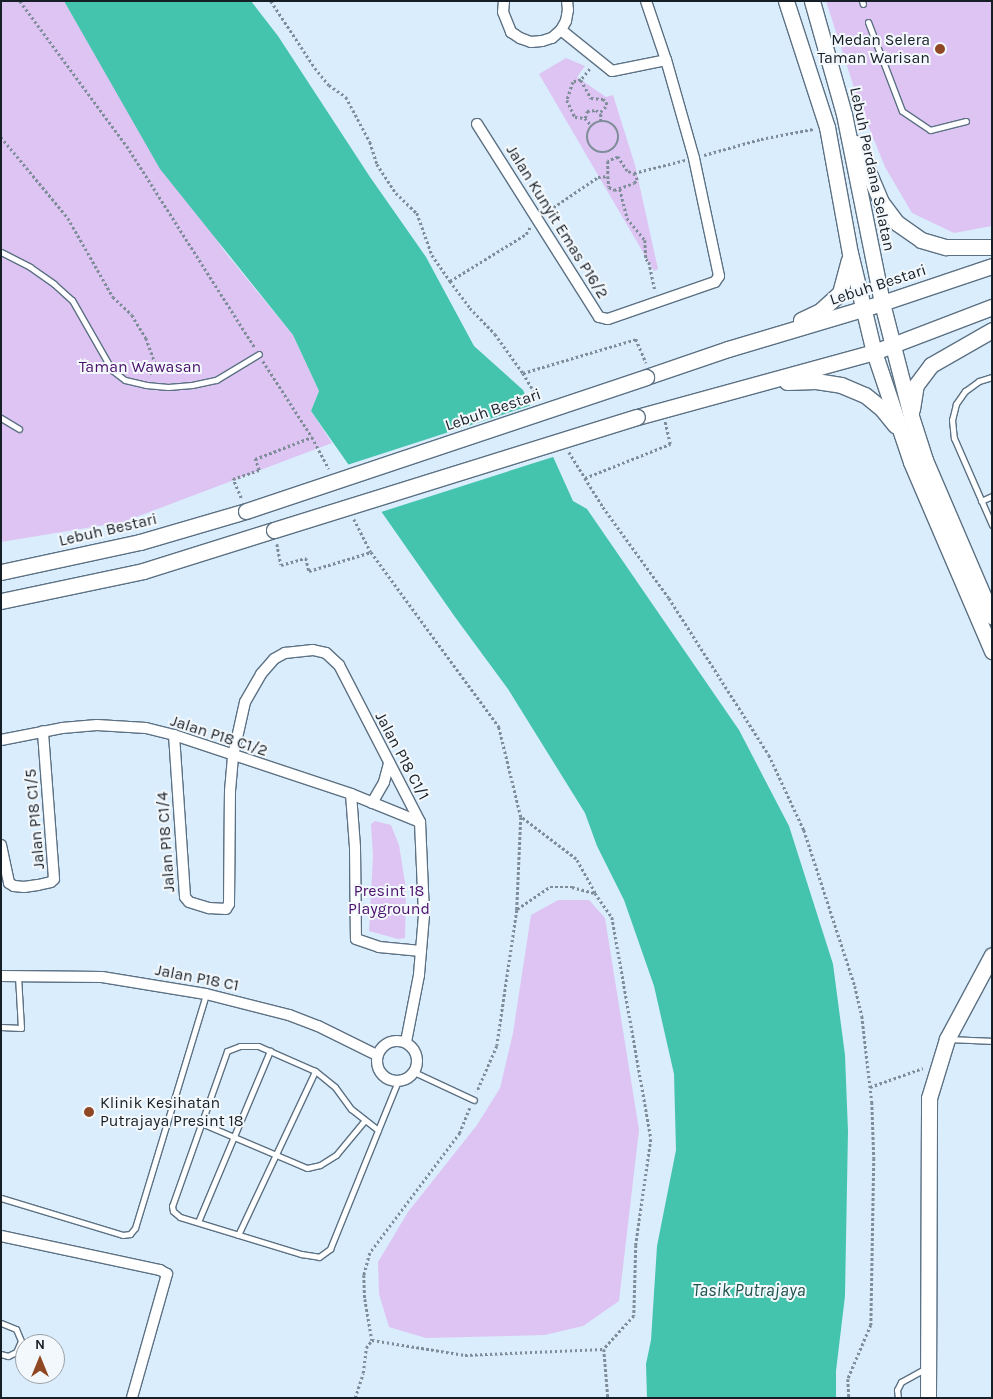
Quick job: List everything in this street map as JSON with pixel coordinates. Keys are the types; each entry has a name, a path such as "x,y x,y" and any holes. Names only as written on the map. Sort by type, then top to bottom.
{"main road":[{"path":"786,1 827,127 850,252 874,352 926,498 992,651"},
{"name":"Lebuh Perdana Selatan","path":"812,1 844,114 882,303 911,416 931,476 992,616"},
{"path":"844,114 882,202 897,223 921,240 946,248 992,247"},
{"path":"728,349 820,311 840,293 850,252"},
{"name":"Lebuh Bestari","path":"1,572 140,542 246,511 728,349 882,303 992,266"},
{"path":"1,601 143,571 637,418 894,346 992,307"},
{"path":"911,416 916,385 931,365 992,330"},
{"path":"763,382 816,381 841,385 865,395 882,409 902,434"},
{"path":"928,1398 929,1098 938,1063 947,1039 992,955"}],"street":[{"path":"504,1 503,12 505,22 511,32 530,42 542,42 552,38 561,30 566,21 567,1"},
{"name":"Jalan Kunyit Emas P16/2","path":"477,124 599,317 608,319 715,282 719,276 694,158 666,60 646,1"},
{"path":"561,30 612,71 666,60"},
{"name":"Jalan P18 C1/1","path":"233,756 245,702 261,674 274,659 285,654 313,650 326,653 339,665 420,822 424,915 421,951 406,1042"},
{"name":"Jalan P18 C1/2","path":"1,740 62,728 113,725 146,728 174,735 351,794 420,822"},
{"name":"Jalan P18 C1/5","path":"1,846 9,883 24,888 51,882 54,879 43,731"},
{"name":"Jalan P18 C1/4","path":"174,735 185,897 189,902 209,908 226,909 229,904 230,791 233,756"},
{"path":"372,803 384,782 389,763"},
{"path":"351,794 355,847 356,939 379,947 421,951"},
{"name":"Jalan P18 C1","path":"1,976 102,977 206,994 289,1015 318,1026 377,1055"},
{"path":"392,1041 406,1042 416,1056 417,1061 414,1072 410,1077 398,1081 391,1080 381,1073 378,1068 377,1055 380,1049 392,1041"},
{"path":"1,1236 160,1270 167,1274 132,1398"}],"lane":[{"path":"868,22 902,111 930,130 966,121"},
{"path":"1,252 54,284 72,300 112,370 125,380 146,385 168,387 216,380 259,354"},
{"path":"992,376 965,391 956,404 952,420 954,438 992,525"},
{"path":"1,418 19,429"},
{"path":"981,501 992,496"},
{"path":"1,1027 21,1028 18,975"},
{"path":"1,1198 122,1234 130,1234 134,1228 206,994"},
{"path":"947,1039 992,1041"},
{"path":"378,1130 351,1109 335,1087 316,1071 258,1046 240,1046 227,1051 172,1206 173,1211 180,1217 301,1254 319,1257 330,1249 398,1081"},
{"path":"198,1222 270,1051"},
{"path":"238,1234 316,1071"},
{"path":"414,1072 474,1100"},
{"path":"201,1123 307,1168 320,1165 336,1154 365,1120"},
{"path":"1,1323 16,1329 21,1341 16,1352 8,1356 1,1354"},
{"path":"898,1398 897,1390 901,1382 927,1368"}],"path":[{"path":"20,1 126,146 312,437 330,472"},
{"path":"272,1 315,68 329,85 346,97 370,142 377,164 396,193 417,213 432,255 450,281 526,234 536,218 598,177 608,176"},
{"path":"592,125 585,118 575,117 567,100 573,82 581,80 597,60"},
{"path":"581,80 591,98 603,99 608,102 606,107 600,112 589,111 585,118"},
{"path":"600,112 601,121"},
{"path":"601,121 611,123 619,133 617,145 609,152 597,152 590,147 587,134 592,125 601,121"},
{"path":"633,174 761,139 827,127"},
{"path":"1,136 68,218 113,297 132,315 146,338 155,363 146,385"},
{"path":"609,152 612,158"},
{"path":"612,158 620,158 626,170 633,174 637,178 636,182 620,189 609,187 608,162 612,158"},
{"path":"620,189 627,218 645,240 646,259 649,262 650,274 658,302"},
{"path":"523,373 636,339 648,376"},
{"path":"246,511 233,479 259,470 255,459 312,437"},
{"path":"585,478 603,507 669,598 773,763 804,830 849,965 862,1016 870,1087 874,1158 871,1325 848,1379 849,1398"},
{"path":"353,516 371,552 499,727 520,817 517,910 497,1046 460,1133 370,1253 364,1275 365,1298 372,1340 366,1348 363,1373 355,1398"},
{"path":"274,530 281,566 306,558 309,571 371,552"},
{"path":"372,1340 465,1355 604,1349 634,1316 636,1245 651,1139 612,916 576,859 520,817"},
{"path":"517,910 550,888 572,887 596,893"},
{"path":"870,1087 938,1063"},
{"path":"604,1349 608,1398"}],"green space":[{"name":"Taman Wawasan","path":"1,1 64,1 119,95 225,252 293,335 319,391 311,411 332,443 123,522 1,542"},
{"path":"826,1 992,1 992,226 954,233 912,213 885,167 858,100"},
{"path":"566,58 585,66 577,77 606,97 613,95 635,165 658,269 654,271 539,74"},
{"name":"Presint 18 Playground","path":"375,821 391,825 399,845 406,889 405,938 398,939 369,931 373,856 371,824"},
{"path":"558,900 589,900 605,918 639,1130 619,1301 583,1326 545,1335 426,1338 389,1327 379,1294 378,1262 408,1212 477,1125 500,1088 513,1033 531,915"}],"water":[{"name":"Tasik Putrajaya","path":"64,1 251,1 278,36 370,177 426,257 474,346 523,390 573,501 587,509 739,730 789,826 833,964 845,1055 848,1131 845,1296 836,1371 836,1398 647,1398 646,1364 651,1340 657,1246 676,1150 674,1074 654,986 624,900 597,846 585,813 508,689 455,617 311,411 319,391 293,335 160,169"}],"pier":[{"path":"532,405 556,456 378,513 344,466"}],"place":[{"name":"Medan Selera Taman Warisan","path":"940,49"},
{"name":"Klinik Kesihatan Putrajaya Presint 18","path":"89,1112"}]}
